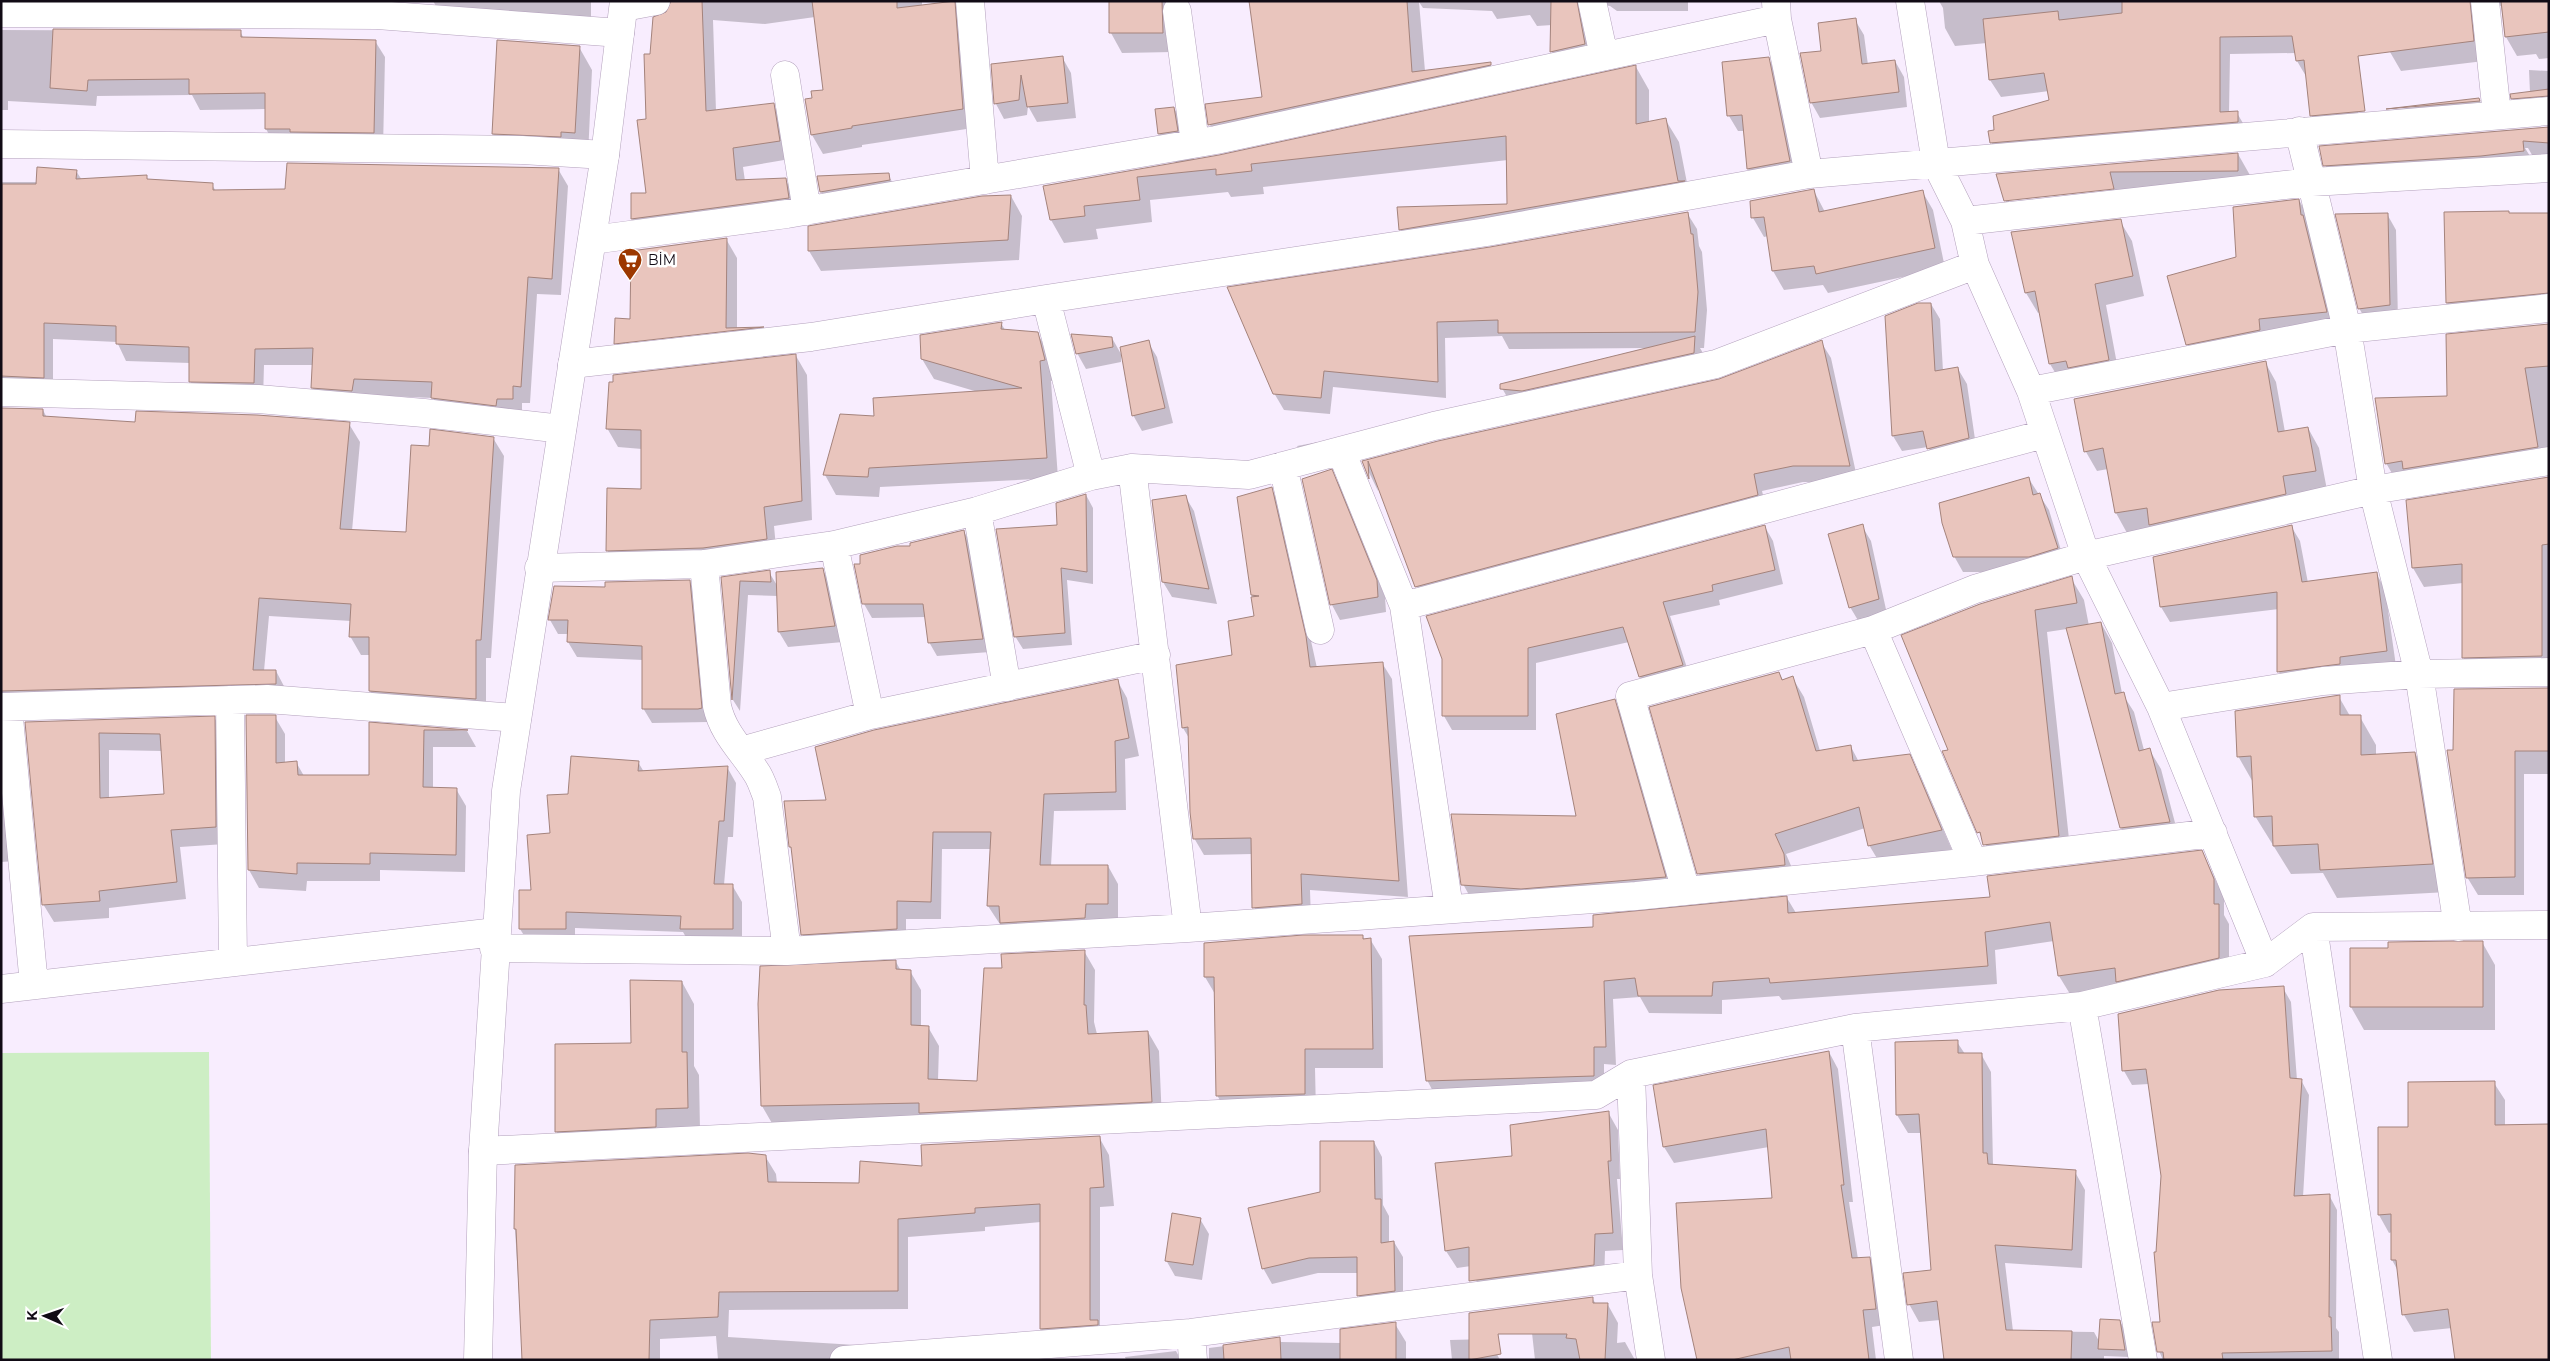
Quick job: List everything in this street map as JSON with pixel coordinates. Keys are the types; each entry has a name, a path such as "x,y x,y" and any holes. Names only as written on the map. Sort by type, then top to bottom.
{"street":[{"path":"1,13 623,14 656,1"},
{"path":"970,1 985,180"},
{"path":"1592,1 1604,56"},
{"path":"1910,1 1936,163 1965,221 1975,265 2031,392 2086,556 2161,707 2265,963"},
{"path":"2485,1 2497,115"},
{"path":"592,240 807,211 1195,143 1604,56 1776,10 1809,174"},
{"path":"1177,11 1195,143"},
{"path":"478,1360 483,1151 506,791 539,568 605,155 623,14"},
{"path":"785,75 807,211"},
{"path":"572,364 811,337 1487,232 1809,174 2549,111"},
{"path":"2298,131 2347,329 2373,490 2419,674 2458,927"},
{"path":"1,144 522,150 605,155"},
{"path":"1965,221 2312,182 2549,168"},
{"path":"539,568 704,564 834,544 977,511 1091,476 1132,468 1248,475 1434,426 1716,364 1975,265"},
{"path":"1046,299 1091,476"},
{"path":"2031,392 2347,329 2549,308"},
{"path":"1,392 258,399 424,413 562,429"},
{"path":"1404,606 2044,434"},
{"path":"1341,451 1404,606 1449,908"},
{"path":"1686,891 1630,696 1873,630 1974,589 2086,556 2373,490 2549,461"},
{"path":"1283,466 1320,630"},
{"path":"1132,468 1188,928"},
{"path":"977,511 1007,687"},
{"path":"834,544 870,715"},
{"path":"704,564 717,706 721,722 729,737 757,773 767,797 787,951"},
{"path":"1873,630 1973,862"},
{"path":"741,751 870,715 1156,655"},
{"path":"2161,707 2322,681 2419,674 2549,672"},
{"path":"34,985 5,707 266,699 517,718"},
{"path":"230,700 233,962"},
{"path":"1,988 233,962 495,940 787,951 1188,928 1636,896 1973,862 2213,833"},
{"path":"483,1151 1596,1095 1631,1074 1855,1028 2082,1006 2265,963 2313,927 2549,925"},
{"path":"2313,927 2378,1360"},
{"path":"2082,1006 2143,1360"},
{"path":"1855,1028 1899,1360"},
{"path":"1631,1074 1638,1275 1651,1360"},
{"path":"844,1360 1192,1347 1638,1275"}],"green space":[{"path":"209,1052 211,1360 1,1360 1,1053"}],"building":[{"path":"671,1 702,1 706,111 774,103 780,141 733,148 736,180 786,178 789,198 631,219 631,193 646,193 637,120 646,119 644,54 650,54 653,17 666,12"},
{"path":"812,1 897,1 897,8 955,1 963,109 852,126 852,128 811,135 805,99 812,98 811,91 823,90"},
{"path":"1109,1 1162,1 1163,33 1109,33"},
{"path":"1249,1 1407,1 1412,72 1491,62 1491,65 1208,125 1205,104 1262,97"},
{"path":"1551,1 1577,1 1585,44 1550,52"},
{"path":"2122,1 2470,1 2474,41 2358,56 2365,111 2310,116 2304,60 2296,61 2292,36 2220,37 2220,112 2238,111 2238,122 1990,143 1988,131 1994,130 1993,116 2049,100 2044,73 1989,80 1983,19 2058,11 2059,20 2122,13"},
{"path":"2501,1 2549,1 2549,32 2505,37"},
{"path":"1856,18 1862,64 1895,60 1899,92 1810,103 1800,53 1821,51 1818,23"},
{"path":"53,29 241,30 241,37 376,40 374,133 290,132 290,129 265,129 265,93 189,94 189,79 88,80 87,91 50,88"},
{"path":"497,40 580,46 575,133 561,132 561,137 492,134"},
{"path":"1063,56 1068,103 1027,107 1021,75 1019,100 994,104 991,64"},
{"path":"1769,57 1790,161 1747,169 1742,115 1727,116 1722,62"},
{"path":"1636,65 1636,124 1666,118 1678,181 1685,181 1399,230 1397,207 1507,204 1506,136 1251,164 1252,171 1216,175 1216,169 1137,177 1140,200 1084,206 1085,216 1050,220 1043,186 1219,155"},
{"path":"2549,89 2549,96 2511,99 2510,94"},
{"path":"2479,98 2480,101 2386,109"},
{"path":"1174,107 1178,131 1158,134 1155,109"},
{"path":"2549,127 2549,143 2523,141 2524,151 2481,156 2323,166 2319,146"},
{"path":"2238,153 2238,171 2110,172 2114,189 2004,201 1996,174"},
{"path":"287,163 559,168 552,279 528,277 521,387 513,386 513,399 497,399 496,406 431,398 432,382 354,379 352,391 311,388 313,348 255,349 254,383 189,382 189,347 116,344 116,326 44,323 44,378 1,376 2,184 36,184 37,167 77,170 76,179 147,175 147,179 213,183 213,190 285,189"},
{"path":"889,173 890,180 820,192 817,176"},
{"path":"1814,189 1819,212 1923,190 1935,248 1816,274 1814,266 1772,271 1764,217 1751,218 1750,201"},
{"path":"1011,195 1008,240 808,251 808,226 982,196"},
{"path":"2299,199 2301,215 2303,215 2327,312 2259,319 2260,330 2186,345 2167,276 2236,257 2233,207"},
{"path":"2509,211 2509,213 2549,213 2549,293 2446,303 2444,212"},
{"path":"1688,212 1691,234 1693,234 1698,292 1695,332 1498,333 1498,320 1437,322 1438,382 1324,371 1321,398 1273,394 1227,287 1490,247"},
{"path":"2388,213 2390,305 2358,309 2335,214"},
{"path":"2121,219 2133,276 2095,284 2109,360 2068,368 2066,361 2049,364 2035,291 2025,293 2011,232"},
{"path":"727,238 726,328 764,327 614,344 615,318 630,319 631,251"},
{"path":"1918,303 1931,303 1935,371 1958,367 1969,438 1927,449 1923,431 1892,436 1885,316"},
{"path":"1002,322 1001,329 1038,332 1045,360 1040,361 1047,458 869,468 868,477 823,475 840,414 874,416 873,398 1022,388 921,359 920,335"},
{"path":"2549,324 2549,366 2525,368 2538,447 2403,469 2402,461 2385,464 2375,398 2447,396 2446,334"},
{"path":"1071,334 1112,337 1113,347 1076,354"},
{"path":"1695,336 1694,353 1522,391 1500,389 1500,384"},
{"path":"1149,340 1165,408 1132,416 1120,347"},
{"path":"1822,340 1850,466 1793,466 1754,474 1758,495 1415,587 1368,461 1369,479 1362,461 1438,441 1719,379"},
{"path":"796,354 802,501 764,507 767,539 703,548 606,551 607,488 641,489 641,430 606,429 609,382 613,382 613,375"},
{"path":"2266,361 2278,432 2308,427 2316,471 2283,476 2286,494 2149,525 2147,508 2115,513 2103,448 2084,452 2074,399"},
{"path":"1,408 43,409 43,416 135,422 136,411 257,415 350,422 340,529 406,532 411,445 429,446 430,429 494,437 481,640 476,640 476,699 369,691 369,637 349,637 351,604 259,598 253,670 276,670 276,684 1,691"},
{"path":"1332,469 1377,580 1378,597 1330,605 1302,479"},
{"path":"2029,477 2033,495 2040,493 2058,548 2029,557 1953,557 1942,523 1939,503"},
{"path":"2549,477 2549,544 2542,545 2542,656 2462,658 2462,564 2412,568 2406,500"},
{"path":"1272,487 1306,636 1310,667 1383,662 1399,881 1301,874 1302,904 1252,908 1251,838 1193,839 1190,812 1188,727 1182,728 1176,665 1232,655 1228,621 1254,616 1251,597 1259,596 1251,595 1237,497"},
{"path":"1086,494 1087,572 1061,568 1065,633 1014,637 996,529 1057,525 1056,503"},
{"path":"1186,495 1209,589 1162,582 1152,500"},
{"path":"1863,524 1879,599 1849,608 1828,534"},
{"path":"1765,525 1775,570 1712,585 1713,591 1663,602 1683,665 1639,677 1623,627 1528,648 1528,716 1442,716 1442,659 1426,616"},
{"path":"2292,525 2302,582 2377,572 2387,651 2340,657 2340,664 2277,672 2277,592 2160,607 2153,557"},
{"path":"964,530 983,639 928,643 923,604 862,604 854,564 860,564 860,555 897,546 910,546 910,543"},
{"path":"823,568 835,626 778,632 776,572"},
{"path":"770,570 771,582 740,581 732,700 721,577"},
{"path":"2072,576 2077,603 2035,610 2059,836 1983,845 1980,832 1977,833 1942,751 1948,750 1901,635 1980,604"},
{"path":"690,580 702,708 642,709 642,646 567,642 568,620 548,620 554,586 605,587 605,582"},
{"path":"2101,622 2115,694 2124,692 2139,751 2150,748 2170,822 2120,828 2066,628"},
{"path":"1779,672 1782,680 1793,676 1816,751 1851,745 1853,761 1910,754 1942,830 1868,846 1859,807 1775,834 1784,854 1785,865 1697,874 1649,707"},
{"path":"1118,679 1129,738 1115,741 1116,792 1044,794 1040,865 1108,865 1108,904 1086,904 1085,918 1000,923 999,906 987,906 991,832 933,832 931,902 897,901 897,929 801,935 784,801 826,800 815,747 874,730"},
{"path":"2549,688 2549,751 2515,751 2515,877 2466,878 2447,750 2453,750 2454,689"},
{"path":"2340,695 2340,715 2361,715 2361,755 2415,752 2433,864 2320,870 2318,844 2273,846 2272,816 2254,817 2251,756 2237,757 2235,711"},
{"path":"1615,699 1666,877 1521,889 1461,885 1451,814 1576,816 1556,714"},
{"path":"246,715 276,715 276,763 297,761 298,775 369,775 369,722 468,730 424,730 423,787 457,788 456,855 370,853 370,864 297,863 297,874 248,870"},
{"path":"215,716 216,827 171,830 177,882 99,891 100,901 42,905 25,722","holes":["99,733 160,734 164,794 100,798"]},
{"path":"571,756 639,761 638,771 728,766 724,821 719,821 714,884 733,884 733,929 680,929 681,916 566,912 566,929 519,929 519,890 531,890 527,835 550,833 547,795 568,794"},
{"path":"2202,850 2214,879 2214,904 2219,904 2219,958 2116,982 2115,968 2058,976 2050,922 1985,932 1988,966 1770,983 1769,978 1713,982 1712,996 1638,996 1635,978 1604,981 1606,1047 1594,1047 1594,1076 1426,1081 1409,936 1593,927 1593,915 1787,896 1788,913 1990,897 1987,876"},
{"path":"1303,935 1363,935 1363,939 1371,938 1373,1049 1305,1049 1305,1094 1216,1096 1214,977 1204,977 1204,943"},
{"path":"2483,941 2483,1007 2350,1007 2350,948 2388,948 2388,942"},
{"path":"1085,950 1084,1005 1086,1005 1088,1034 1148,1031 1152,1102 919,1113 919,1103 761,1106 758,1004 760,966 896,960 896,969 911,970 911,1025 929,1026 928,1079 977,1081 984,968 1002,968 1001,954"},
{"path":"630,980 682,981 682,1052 687,1052 688,1108 656,1109 656,1127 555,1132 555,1044 631,1043"},
{"path":"2284,986 2290,1078 2302,1079 2294,1196 2330,1194 2329,1317 2331,1317 2332,1351 2222,1353 2223,1360 2164,1360 2163,1352 2157,1352 2152,1322 2160,1322 2154,1252 2156,1252 2161,1176 2146,1069 2122,1071 2118,1014 2219,990"},
{"path":"1958,1040 1958,1053 1982,1053 1983,1153 1987,1153 1988,1164 2076,1170 2072,1250 1995,1245 2006,1330 2072,1331 2071,1360 1944,1360 1937,1301 1907,1305 1903,1273 1931,1270 1919,1114 1896,1115 1895,1042"},
{"path":"1829,1051 1844,1185 1841,1185 1852,1258 1870,1257 1876,1309 1863,1310 1869,1360 1791,1360 1789,1347 1732,1360 1697,1360 1681,1288 1676,1203 1772,1198 1766,1129 1663,1147 1653,1085"},
{"path":"2495,1081 2495,1125 2549,1124 2549,1360 2455,1360 2448,1309 2402,1315 2396,1260 2391,1260 2391,1214 2378,1215 2378,1127 2408,1127 2408,1082"},
{"path":"1609,1111 1611,1161 1608,1161 1613,1233 1595,1234 1594,1265 1469,1281 1469,1247 1445,1251 1435,1163 1512,1156 1510,1125"},
{"path":"1100,1136 1104,1187 1090,1188 1090,1320 1098,1320 1098,1325 1040,1329 1040,1204 975,1208 975,1213 898,1219 898,1291 719,1292 718,1317 650,1320 649,1360 522,1360 516,1229 514,1229 515,1165 748,1153 766,1155 768,1182 859,1183 860,1161 922,1166 921,1145"},
{"path":"1320,1141 1374,1141 1375,1199 1381,1199 1381,1243 1394,1241 1395,1291 1357,1296 1357,1257 1309,1258 1262,1269 1248,1208 1320,1192"},
{"path":"1172,1213 1201,1218 1193,1265 1165,1261"},
{"path":"1593,1297 1593,1303 1608,1303 1605,1360 1580,1360 1576,1339 1566,1338 1567,1334 1498,1334 1501,1354 1469,1360 1469,1313"},
{"path":"2100,1319 2120,1320 2125,1350 2098,1349"},
{"path":"1396,1322 1396,1360 1340,1360 1340,1329"},
{"path":"1280,1337 1281,1360 1224,1360 1223,1345"}],"place":[{"name":"BİM","path":"630,281"}]}
